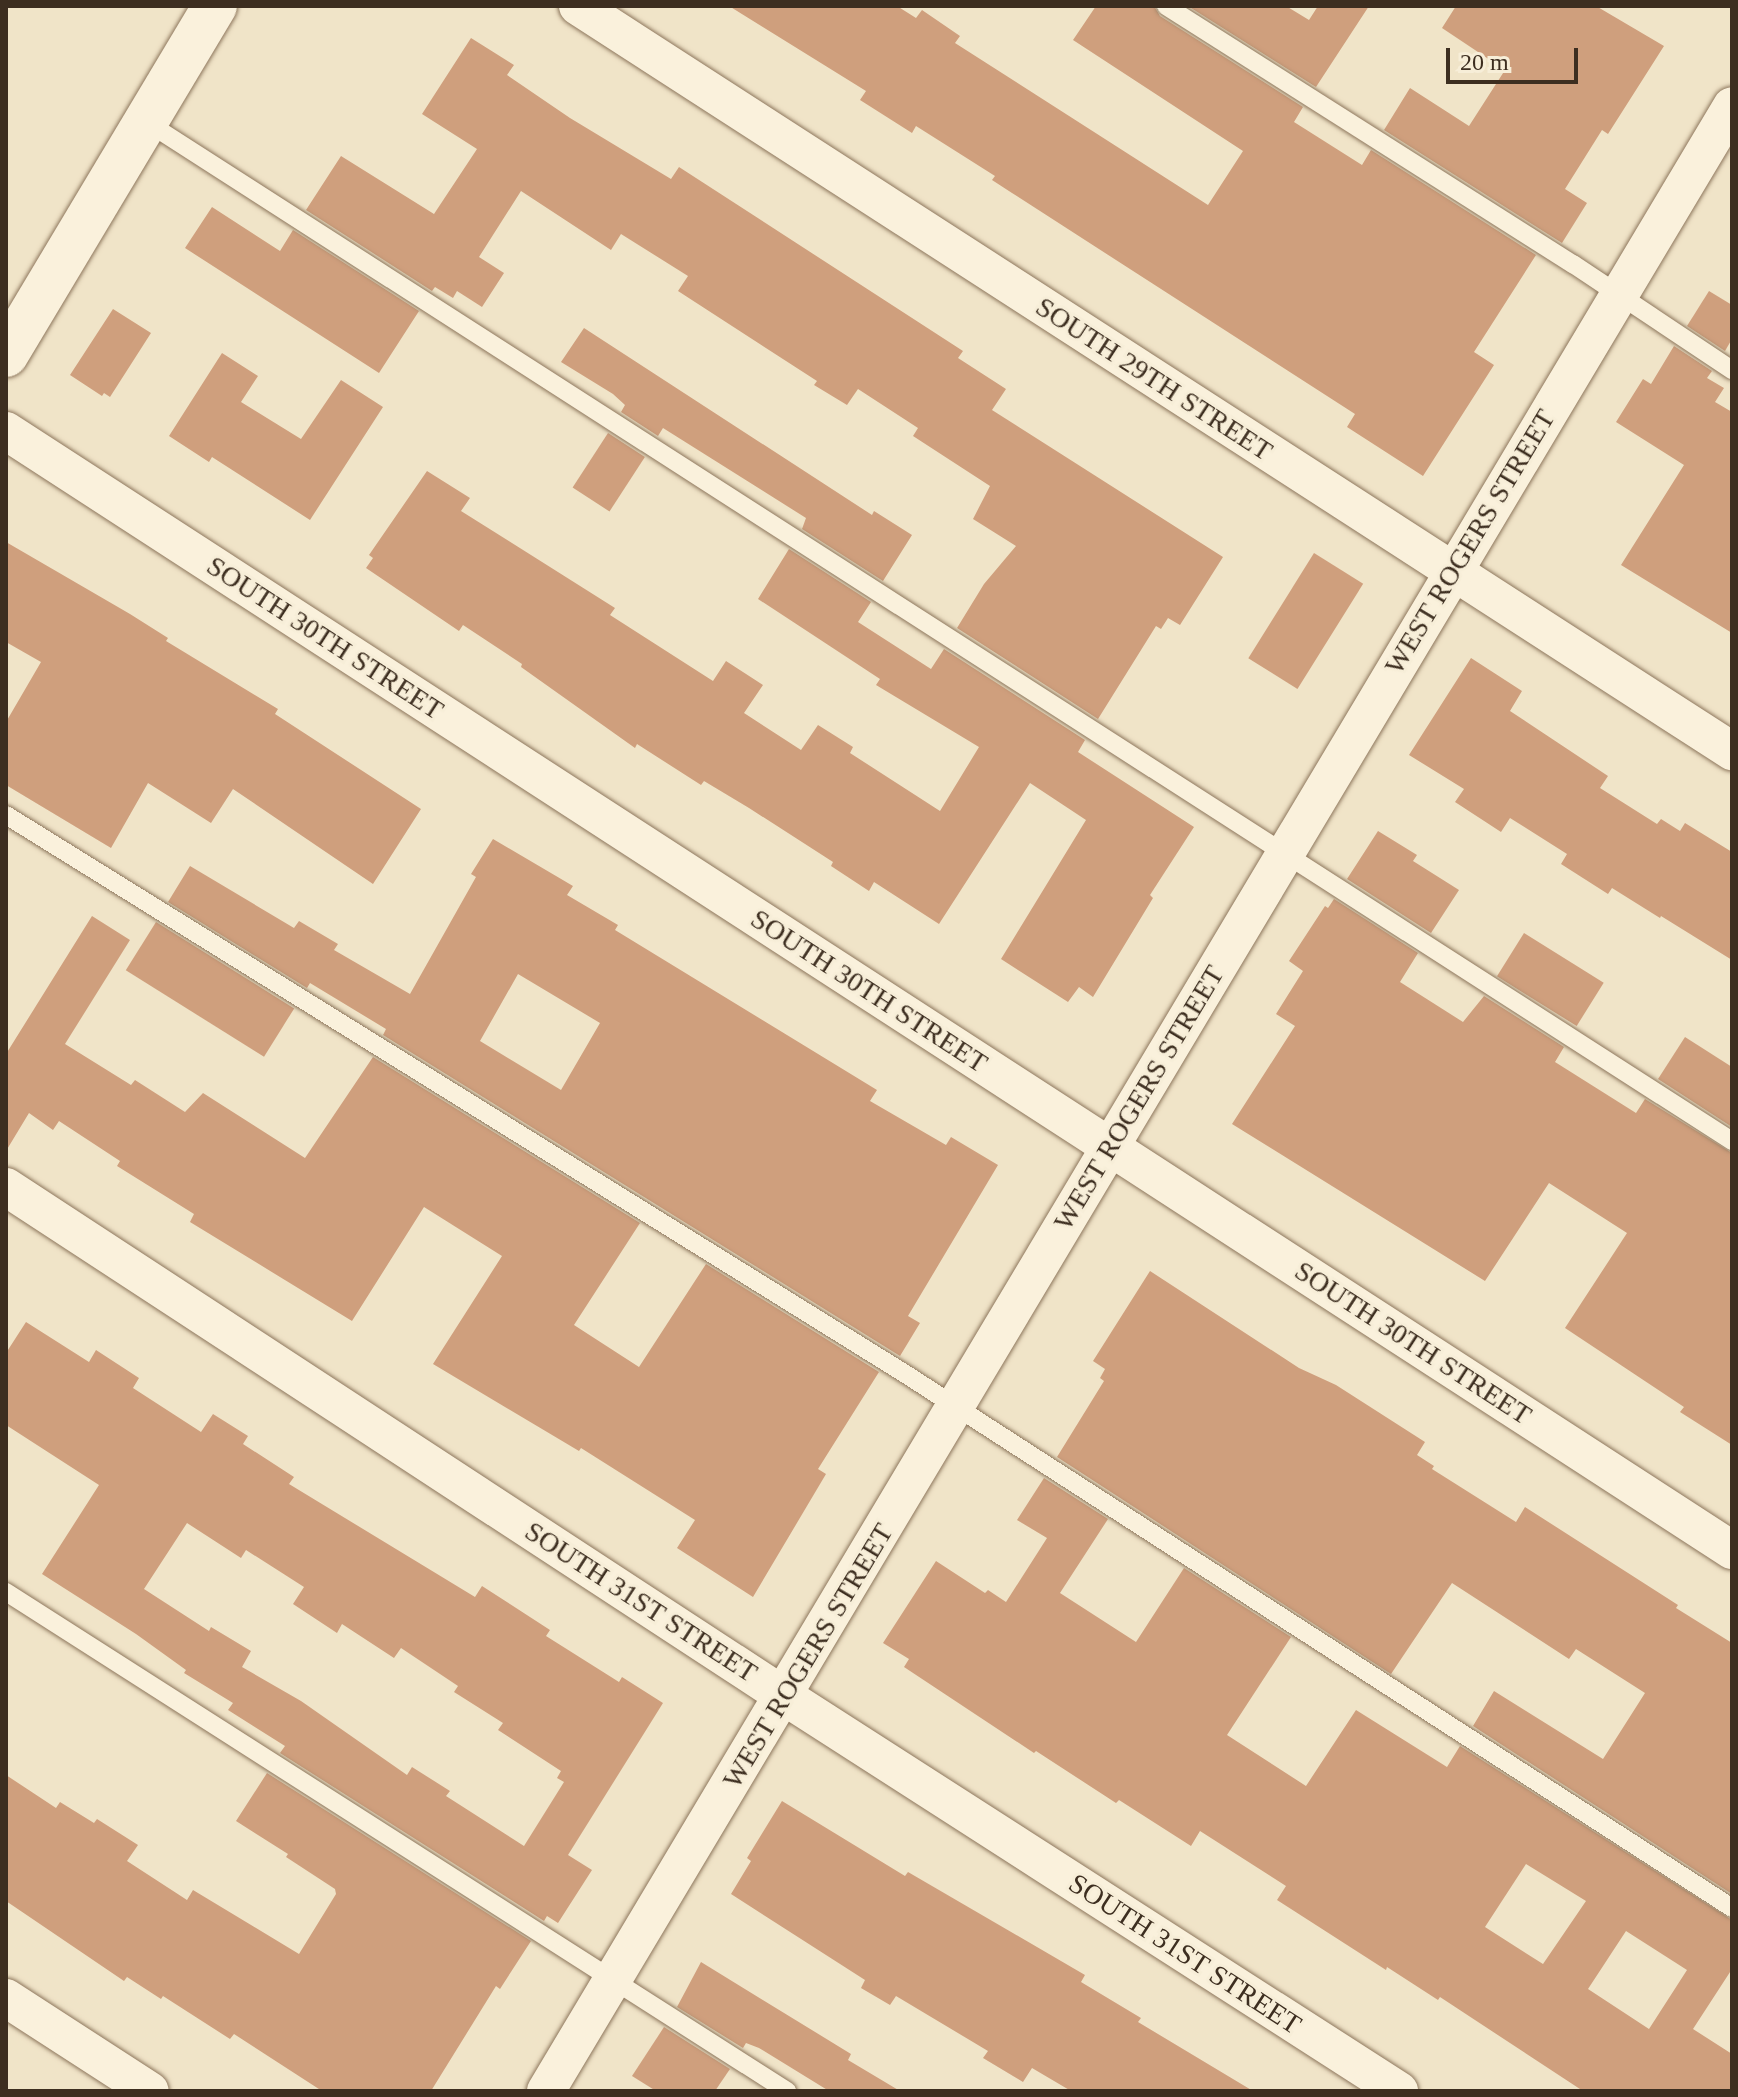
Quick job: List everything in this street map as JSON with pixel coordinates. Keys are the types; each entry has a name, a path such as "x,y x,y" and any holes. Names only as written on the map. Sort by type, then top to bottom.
{"street":[{"path":"6,355 215,6"},
{"name":"SOUTH 29TH STREET","path":"578,6 1732,751"},
{"name":"WEST ROGERS STREET","path":"546,2091 955,1409 1451,571 1732,106"},
{"name":"SOUTH 30TH STREET","path":"6,431 1732,1550"},
{"name":"SOUTH 31ST STREET","path":"6,1187 784,1696 1399,2091"},
{"path":"6,1998 150,2091"}],"lane":[{"path":"1166,6 1732,370"},
{"path":"145,121 1732,1141"},
{"path":"6,815 880,1359 1732,1908"},
{"path":"6,1592 787,2091"}],"building":[{"path":"729,6 897,6 916,18 922,10 960,36 955,43 1208,205 1243,151 1073,40 1096,6 1154,6 1160,16 1303,107 1294,122 1362,165 1371,150 1536,255 1474,352 1494,365 1423,476 1347,427 1355,414 992,180 995,176 916,126 912,133 860,100 866,91"},
{"path":"1188,6 1286,6 1309,20 1318,6 1369,6 1316,87"},
{"path":"1456,6 1596,6 1664,46 1608,134 1602,130 1565,189 1587,203 1562,243 1384,130 1410,88 1469,126 1505,70 1442,28"},
{"path":"471,38 514,65 507,75 570,118 671,179 679,167 963,351 958,358 1006,389 992,410 1223,557 1180,625 1168,618 1161,629 1156,626 1098,719 957,628 984,584 1016,546 973,519 990,486 913,436 918,428 858,389 847,405 814,385 817,381 678,291 688,276 621,234 611,250 521,191 479,257 504,273 482,307 457,291 453,298 435,287 432,291 306,210 341,156 434,214 477,149 422,114"},
{"path":"212,207 280,251 293,230 419,311 379,373 185,248"},
{"path":"1709,291 1732,305 1732,339 1725,351 1687,326"},
{"path":"113,309 151,333 110,397 104,393 102,396 70,375"},
{"path":"584,328 872,515 874,511 912,535 883,581 802,529 806,518 663,428 658,436 621,412 625,405 613,394 561,362"},
{"path":"1674,346 1712,371 1707,378 1724,388 1715,402 1732,412 1732,633 1621,565 1684,465 1616,422 1643,379 1651,384"},
{"path":"222,353 258,376 241,402 301,439 341,380 383,407 310,520 212,457 209,462 169,436"},
{"path":"608,433 645,457 609,511 573,488"},
{"path":"427,471 470,498 461,511 615,608 610,615 713,681 726,661 763,685 744,713 801,750 818,725 853,747 850,753 940,811 979,747 876,685 880,679 758,599 789,549 871,602 858,622 931,669 944,649 1085,740 1078,752 1194,827 1150,895 1153,898 1093,997 1079,987 1068,1002 1001,959 1086,820 1030,783 939,924 874,882 869,891 831,866 833,862 749,808 704,781 701,785 637,744 635,748 521,667 522,664 463,625 459,631 366,568 373,558 369,555"},
{"path":"6,542 168,638 166,641 278,709 275,714 421,809 373,884 233,789 211,823 148,783 111,848 6,785 6,722 41,662 6,642"},
{"path":"1314,553 1363,584 1297,689 1248,658"},
{"path":"1471,658 1522,691 1510,711 1608,776 1600,788 1657,824 1661,819 1680,831 1685,823 1732,852 1732,960 1612,888 1608,894 1561,864 1567,854 1510,818 1501,832 1455,802 1464,789 1409,755"},
{"path":"1378,831 1417,855 1413,861 1459,890 1431,933 1347,879"},
{"path":"493,839 573,886 567,895 618,925 615,930 877,1090 870,1101 946,1145 951,1137 998,1165 908,1316 920,1323 900,1356 383,1035 386,1029 310,983 307,988 168,902 190,866 294,928 299,921 338,944 334,950 410,994 476,877 471,874","holes":["518,974 600,1023 561,1090 480,1041"]},
{"path":"1334,899 1418,953 1400,982 1463,1022 1484,996 1564,1047 1555,1062 1636,1113 1645,1099 1732,1153 1732,1445 1680,1412 1684,1407 1565,1328 1627,1233 1549,1183 1485,1281 1232,1124 1295,1026 1276,1014 1303,971 1289,961 1325,906 1328,908"},
{"path":"92,916 130,940 65,1044 131,1085 135,1080 185,1112 203,1093 305,1158 373,1057 640,1223 574,1325 639,1367 706,1264 879,1372 818,1469 826,1474 753,1597 677,1548 695,1520 581,1448 579,1451 433,1364 502,1256 424,1207 352,1321 190,1222 194,1214 117,1166 120,1161 59,1121 53,1130 29,1113 6,1151 6,1054"},
{"path":"156,922 294,1008 264,1057 126,970"},
{"path":"1524,933 1604,983 1577,1026 1497,976"},
{"path":"1685,1037 1732,1067 1732,1127 1658,1079"},
{"path":"1150,1271 1299,1368 1336,1385 1425,1442 1417,1455 1434,1466 1432,1469 1516,1522 1525,1507 1732,1643 1732,1894 1473,1726 1494,1691 1603,1759 1645,1693 1576,1649 1569,1659 1452,1583 1391,1674 1057,1457 1104,1381 1100,1378 1105,1369 1093,1361"},
{"path":"26,1322 89,1362 96,1350 139,1378 133,1388 201,1432 213,1414 248,1436 243,1444 294,1477 289,1484 475,1597 482,1586 550,1630 546,1636 619,1682 622,1677 663,1703 568,1855 592,1870 558,1923 547,1916 544,1921 280,1753 285,1746 228,1710 233,1703 184,1673 186,1670 136,1634 42,1574 99,1485 6,1425 6,1353","holes":["187,1523 241,1558 246,1550 304,1587 293,1604 337,1633 342,1624 394,1658 401,1648 458,1686 454,1692 503,1723 498,1730 561,1771 557,1778 564,1782 524,1846 446,1796 450,1791 412,1767 407,1775 301,1701 242,1667 251,1651 211,1627 209,1631 144,1589"]},
{"path":"1044,1478 1108,1519 1060,1593 1136,1642 1184,1568 1291,1637 1227,1735 1306,1786 1356,1710 1447,1767 1460,1746 1732,1920 1732,1969 1693,2029 1732,2054 1732,2091 1583,2091 1440,1997 1438,2000 1387,1967 1386,1970 1277,1900 1286,1886 1200,1831 1191,1846 1119,1800 1116,1803 1036,1751 1034,1753 904,1667 909,1659 883,1643 936,1561 985,1593 988,1590 1006,1602 1047,1538 1017,1520","holes":["1526,1864 1586,1901 1543,1964 1485,1927","1626,1931 1687,1970 1649,2029 1588,1989"]},
{"path":"267,1773 531,1941 500,1989 496,1986 431,2091 322,2091 234,2034 230,2039 163,1996 161,1999 127,1977 124,1981 6,1901 6,1775 56,1808 60,1802 94,1823 97,1819 138,1845 127,1861 187,1900 193,1890 299,1954 336,1894 335,1889 286,1857 288,1854 236,1821"},
{"path":"782,1801 905,1876 908,1872 1085,1975 1081,1982 1141,2018 1138,2022 1253,2091 1071,2091 1032,2068 1023,2082 983,2058 988,2051 896,1996 890,2005 861,1988 865,1980 731,1894 751,1861 747,1858"},
{"path":"701,1962 851,2054 848,2060 900,2091 829,2091 759,2048 746,2043 743,2048 677,2007"},
{"path":"664,2027 730,2069 715,2091 656,2091 632,2076"}]}
